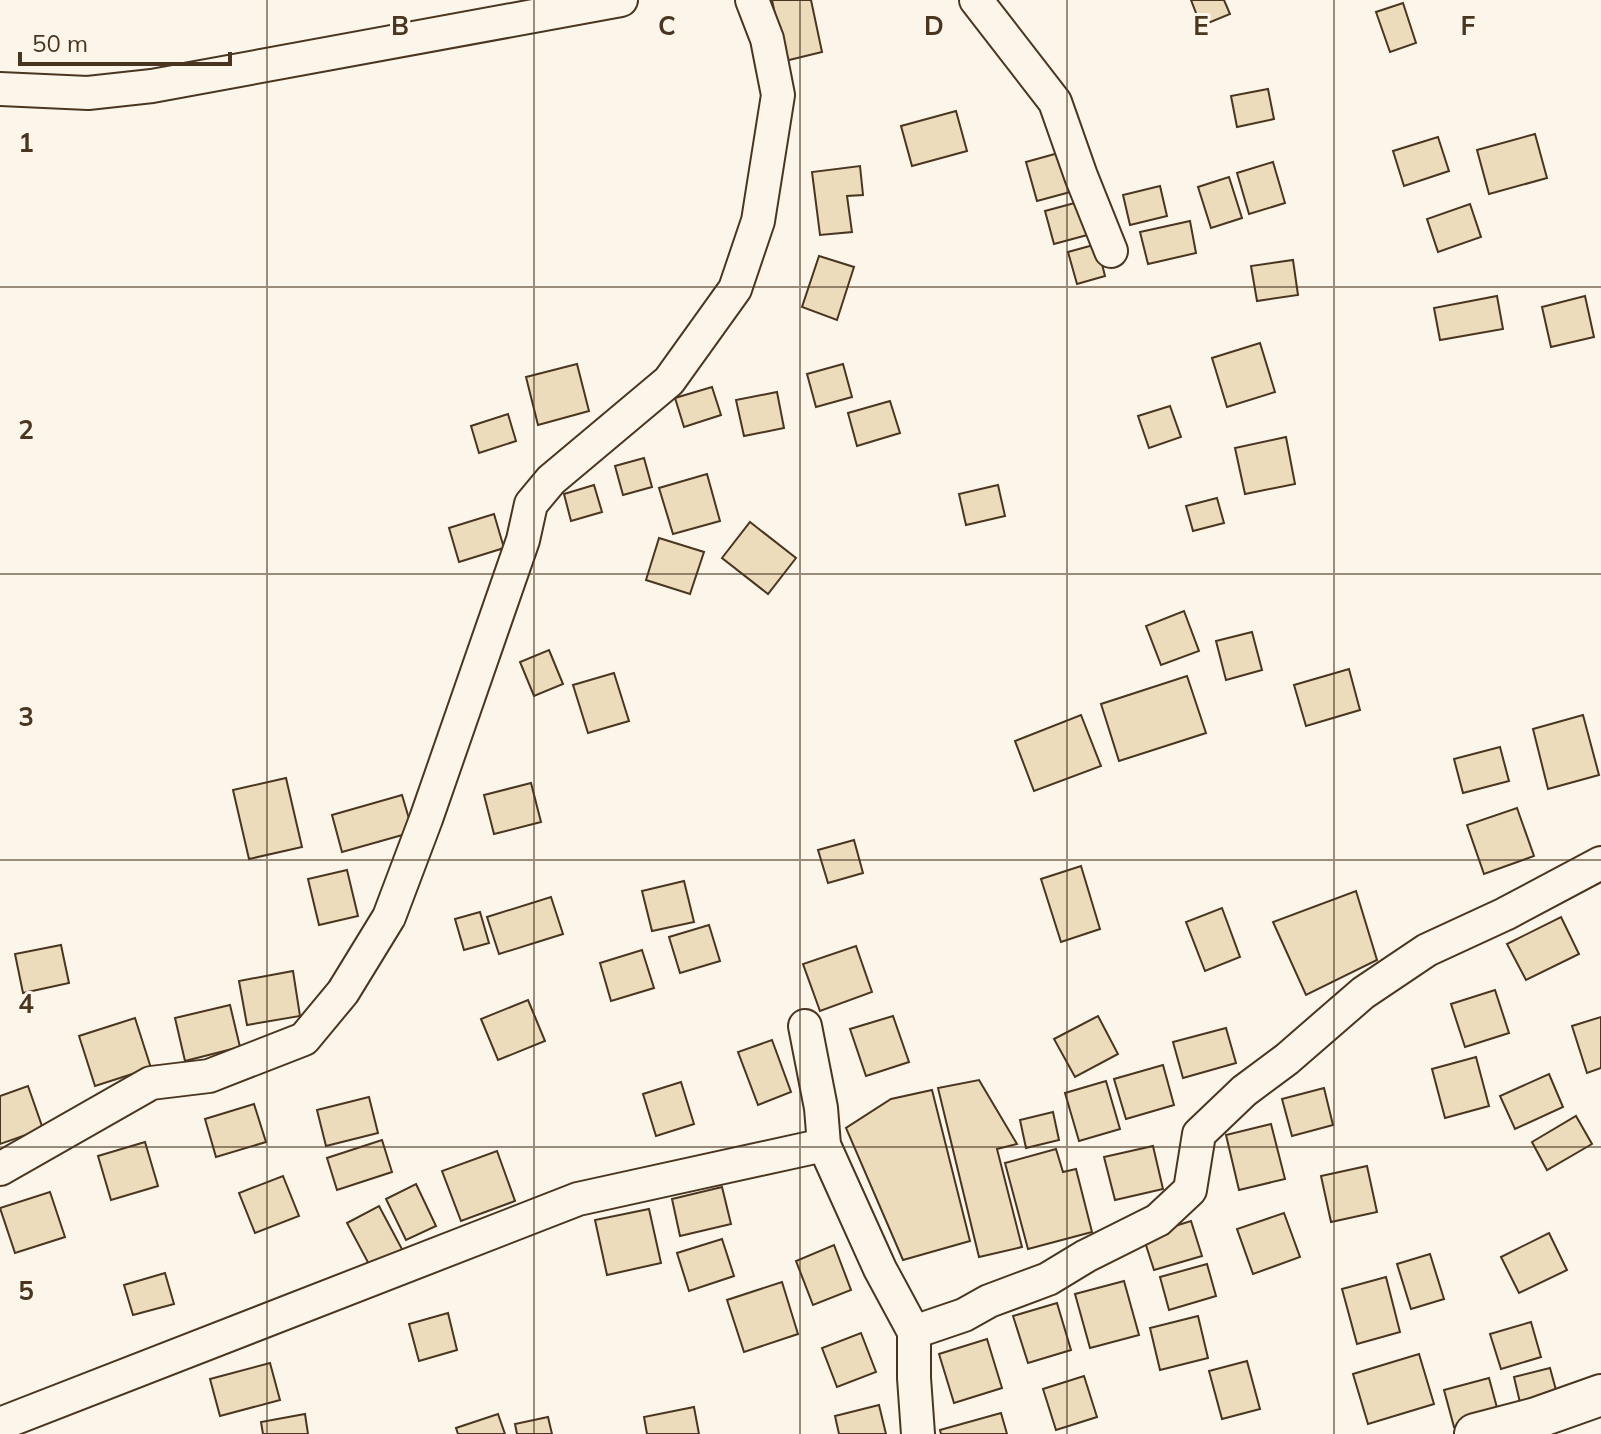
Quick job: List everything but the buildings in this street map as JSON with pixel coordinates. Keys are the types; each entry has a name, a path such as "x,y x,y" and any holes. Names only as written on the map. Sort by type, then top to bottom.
{"main road":[{"path":"1475,1434 1536,1418 1601,1395"}],"street":[{"path":"0,89 88,93 152,86 621,0"},
{"path":"0,1169 151,1083 209,1076 304,1039 343,992 389,917 523,540 531,504 551,480 669,381 735,289 758,221 778,95 767,39 752,0"},
{"path":"976,0 1055,102 1111,251"},
{"path":"914,1332 964,1315 989,1301 1048,1279 1158,1220 1190,1190 1199,1134 1244,1091 1363,993 1427,950 1505,914 1601,863"},
{"path":"805,1026 821,1108 824,1145 880,1269 914,1332 918,1434"},
{"path":"0,1424 578,1199 824,1145"}]}
